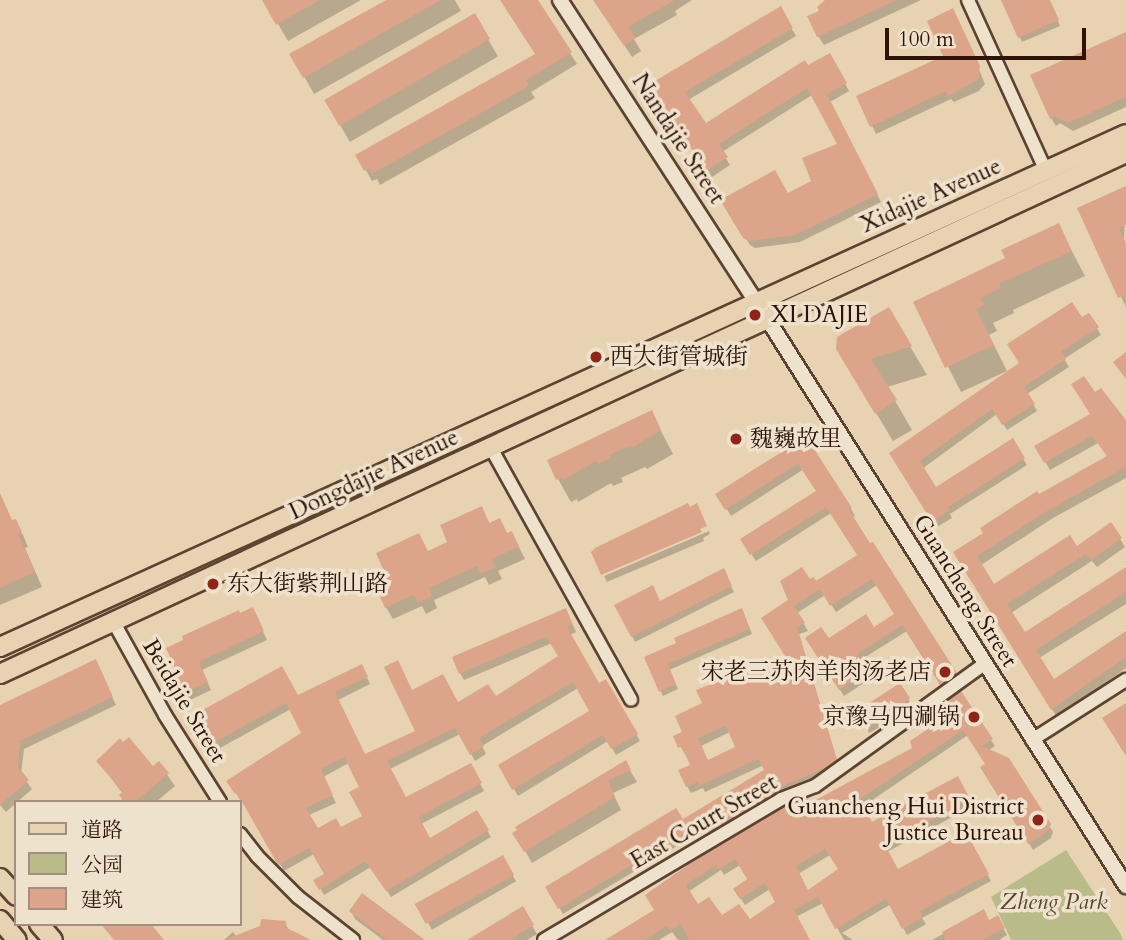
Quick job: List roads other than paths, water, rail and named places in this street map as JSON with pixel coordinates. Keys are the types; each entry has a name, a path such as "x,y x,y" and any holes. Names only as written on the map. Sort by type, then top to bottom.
{"main road":[{"name":"Xidajie Avenue","path":"757,303 1126,134"},
{"name":"Xidajie Avenue","path":"768,320 1126,153"},
{"name":"Dongdajie Avenue","path":"0,647 757,303"},
{"name":"Dongdajie Avenue","path":"0,674 768,320"},
{"path":"0,878 14,895"},
{"path":"0,920 17,940"},
{"path":"41,926 53,940"}],"street":[{"name":"Nandajie Street","path":"560,0 768,320"},
{"path":"968,0 1046,171"},
{"name":"Guancheng Street","path":"768,320 1126,886"},
{"path":"491,448 631,700"},
{"name":"Beidajie Street","path":"113,621 165,715 219,800"},
{"name":"East Court Street","path":"544,940 781,799 815,786 984,664"},
{"path":"1032,740 1126,680"},
{"path":"242,837 257,856 298,897 354,940"}],"place":[{"name":"XI DAJIE","path":"755,315"},
{"name":"西大街管城街","path":"596,357"},
{"name":"魏巍故里","path":"736,439"},
{"name":"东大街紫荆山路","path":"213,584"},
{"name":"宋老三苏肉羊肉汤老店","path":"945,672"},
{"name":"京豫马四涮锅","path":"974,717"},
{"name":"Guancheng Hui District Justice Bureau","path":"1038,820"}],"park label":[{"name":"Zheng Park","path":"1054,902"}]}
